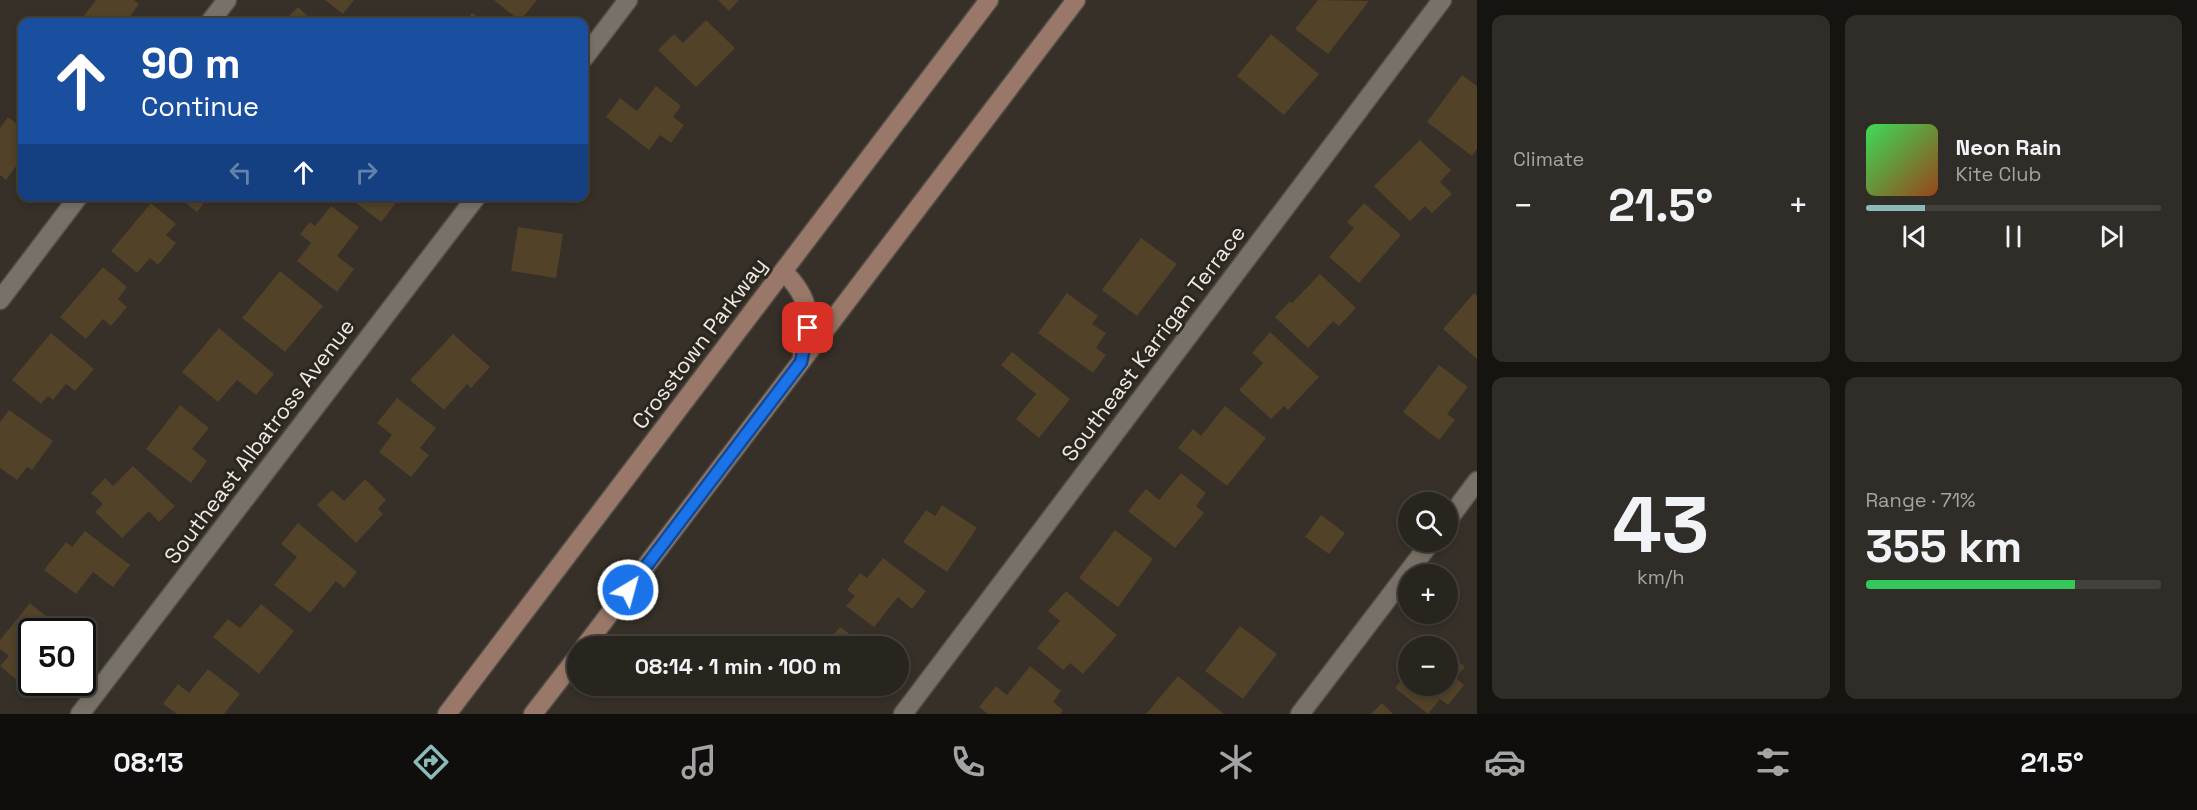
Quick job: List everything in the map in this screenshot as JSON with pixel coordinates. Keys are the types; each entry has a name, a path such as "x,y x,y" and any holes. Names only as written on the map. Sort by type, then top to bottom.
{"main road":[{"name":"Crosstown Parkway","path":"447,714 989,0"},
{"path":"593,636 1076,0"},
{"path":"783,271 797,284 806,302 808,328 801,362"},
{"path":"533,714 567,670"}],"street":[{"path":"213,18 227,0"},
{"path":"588,53 628,0"},
{"name":"Southeast Karrigan Terrace","path":"903,714 1442,0"},
{"path":"0,300 75,201"},
{"name":"Southeast Albatross Avenue","path":"80,714 473,201"},
{"path":"1458,507 1477,481"},
{"path":"1300,714 1423,552"}],"building":[{"path":"96,0 134,0 139,4 129,18 82,18"},
{"path":"325,0 354,0 343,14"},
{"path":"494,0 537,0 522,18 516,18"},
{"path":"718,0 739,0 729,11"},
{"path":"1318,0 1369,1 1328,54 1295,29"},
{"path":"298,7 310,18 287,18"},
{"path":"472,13 480,18 468,18"},
{"path":"706,20 735,48 696,87 658,50 674,34 683,43"},
{"path":"1271,34 1319,74 1284,115 1237,76"},
{"path":"1462,75 1477,86 1477,149 1472,156 1427,122"},
{"path":"656,86 681,106 673,117 684,125 671,143 660,135 649,150 606,117 620,98 637,111"},
{"path":"8,117 18,125 18,164 6,180 0,175 0,128"},
{"path":"1420,140 1451,170 1440,182 1452,194 1432,213 1425,206 1410,221 1374,186"},
{"path":"183,201 205,201 197,212"},
{"path":"356,201 397,201 381,222"},
{"path":"151,203 176,224 166,235 176,243 158,265 150,258 137,273 111,251"},
{"path":"1364,203 1401,235 1359,283 1329,257 1354,228 1347,222"},
{"path":"331,206 359,227 337,256 354,269 337,292 297,261 311,243 300,234 310,222 315,226"},
{"path":"518,227 563,234 556,278 511,271"},
{"path":"1141,238 1177,264 1137,316 1102,290"},
{"path":"103,267 127,287 118,299 127,307 111,326 103,319 86,339 60,317"},
{"path":"280,271 323,306 285,352 242,318"},
{"path":"1320,274 1356,308 1339,326 1333,321 1308,348 1275,317"},
{"path":"1067,293 1098,316 1092,324 1106,333 1096,348 1106,355 1093,373 1038,333"},
{"path":"1474,293 1477,296 1477,359 1443,329"},
{"path":"219,328 274,374 256,395 237,380 218,402 182,372"},
{"path":"1270,332 1319,377 1288,410 1284,406 1271,419 1239,390 1263,363 1252,353"},
{"path":"51,333 94,369 75,391 66,384 53,400 48,396 41,404 12,380"},
{"path":"453,334 490,367 471,388 467,384 444,410 410,380"},
{"path":"1012,352 1070,399 1039,438 1016,419 1036,394 1001,365"},
{"path":"1439,365 1468,387 1447,414 1455,420 1439,440 1403,412"},
{"path":"397,398 436,428 420,448 429,455 411,477 379,452 392,435 377,423"},
{"path":"180,405 209,428 192,449 207,461 191,483 146,449"},
{"path":"1225,406 1266,438 1227,486 1178,448 1193,429 1201,436"},
{"path":"9,410 53,441 32,470 27,467 17,480 0,468 0,422"},
{"path":"133,466 175,506 159,522 149,511 122,538 95,512 103,504 91,493 105,478 113,486"},
{"path":"1181,473 1206,493 1196,506 1204,513 1175,548 1128,511 1146,489 1159,500"},
{"path":"365,479 386,500 378,509 383,514 356,543 317,505 332,490 344,501"},
{"path":"942,505 977,528 947,572 903,542 926,510 935,516"},
{"path":"1321,515 1345,533 1329,554 1305,537"},
{"path":"298,523 357,572 344,588 336,581 310,613 274,585 297,557 281,544"},
{"path":"1115,530 1153,559 1118,607 1079,578"},
{"path":"85,531 130,565 113,587 93,572 76,594 44,570 66,542 72,547"},
{"path":"883,558 926,591 912,609 898,597 874,627 846,606 855,596 847,590 860,573 867,578"},
{"path":"1066,591 1117,635 1083,674 1070,663 1063,670 1037,648 1060,621 1048,611"},
{"path":"30,603 48,618 18,618 18,681 0,666 9,656 0,649 0,640"},
{"path":"261,604 294,631 259,674 213,637 228,619 240,628"},
{"path":"1240,626 1277,654 1243,699 1205,671"},
{"path":"840,627 852,636 832,636"},
{"path":"1458,661 1465,667 1458,676"},
{"path":"1030,666 1061,691 1053,702 1063,710 1060,714 988,714 979,707 996,686 1007,695"},
{"path":"208,669 240,694 224,714 177,714 163,704 178,684 189,693"},
{"path":"1178,676 1224,714 1146,714"},
{"path":"1458,680 1464,685 1458,692"},
{"path":"1405,696 1455,696 1448,705 1440,699 1428,714"},
{"path":"1382,703 1393,714 1371,714"}],"route":[{"path":"628,590 801,362 808,328"}]}
